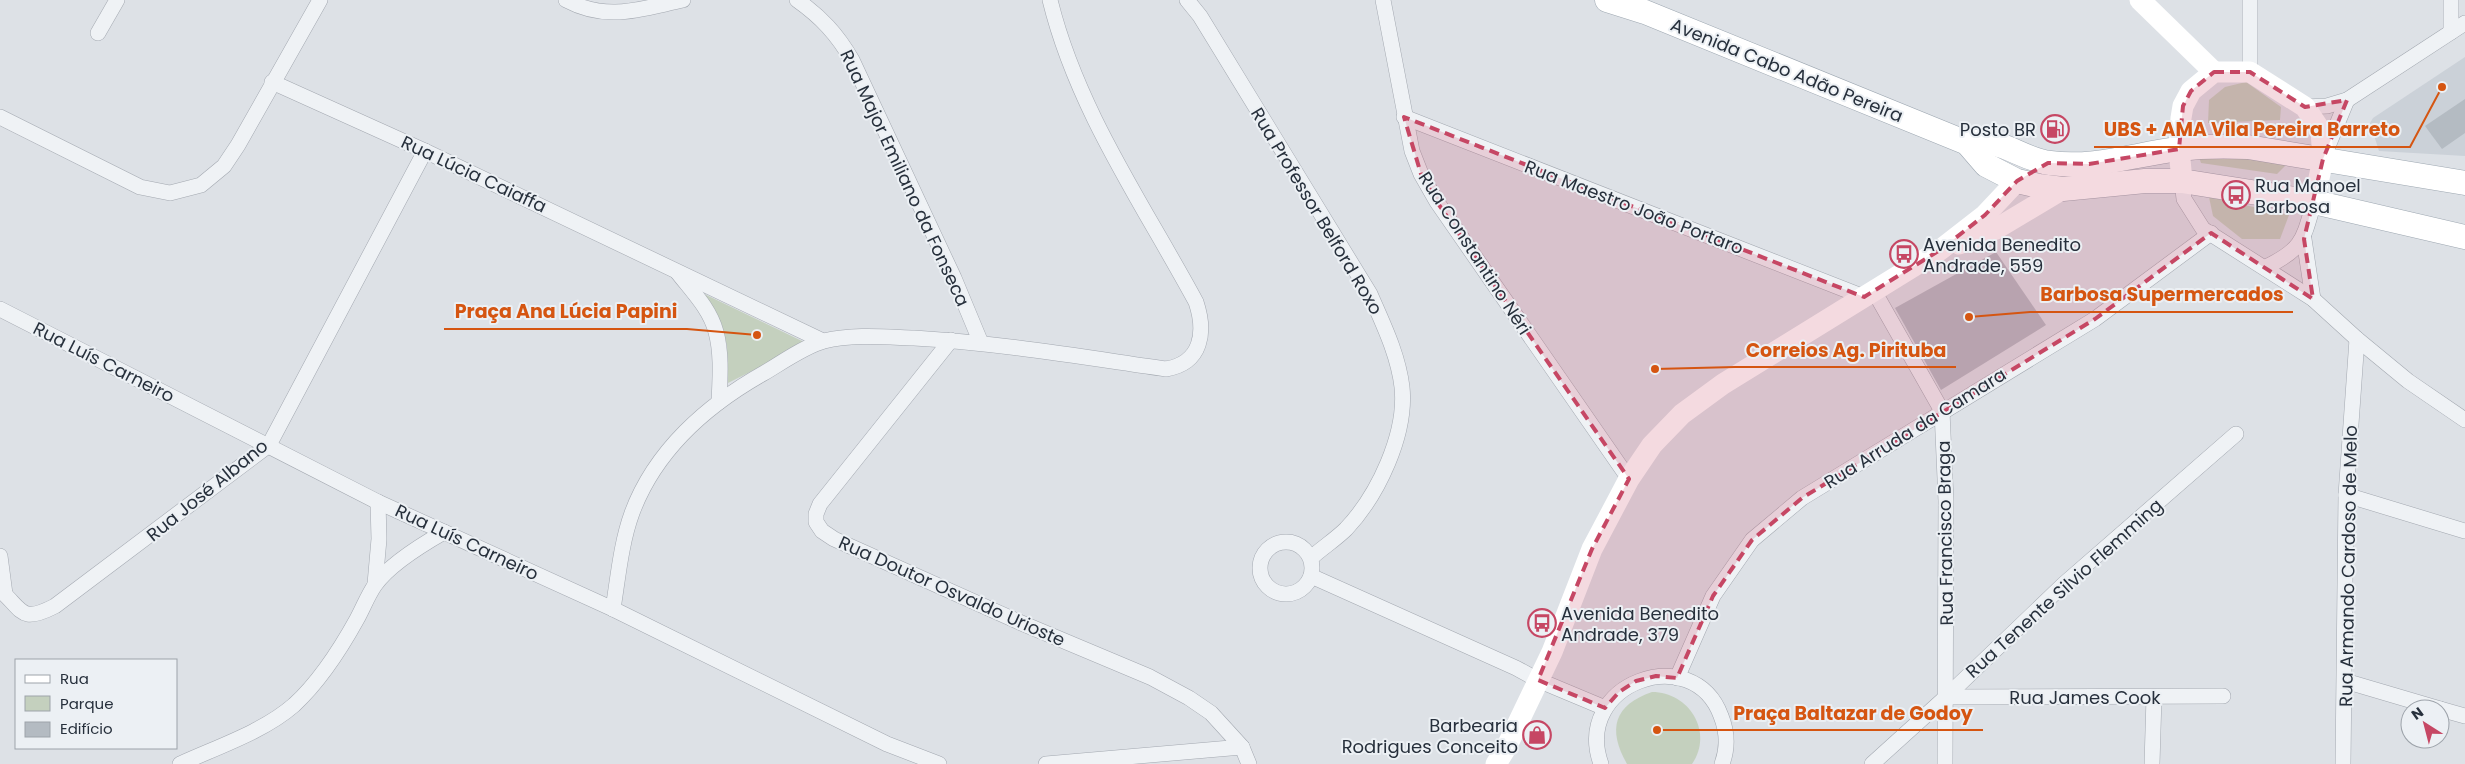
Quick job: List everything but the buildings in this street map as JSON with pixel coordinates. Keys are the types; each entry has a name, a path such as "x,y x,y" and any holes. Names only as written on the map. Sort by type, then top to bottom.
{"main road":[{"name":"Avenida Cabo Adão Pereira","path":"1607,0 1644,12 1967,143 1986,165 2017,181 2063,189 2145,181 2182,181 2314,202 2465,237"},
{"path":"2140,0 2214,72"},
{"path":"2182,181 2179,148 2183,106 2191,91 2214,72 2250,72 2305,107 2321,131 2323,159 2314,202"},
{"name":"Avenida Cabo Adão Pereira","path":"1967,143 1987,141 2048,163"},
{"path":"1496,764 1506,748 1552,652 1592,549 1629,479 1652,445 1682,414 1723,384 1940,250 1985,215 2017,181 2048,163 2089,164 2179,148 2212,146 2248,147 2465,184"},
{"path":"1940,250 1981,236 2022,215 2063,189"}],"street":[{"path":"98,33 117,0"},
{"path":"0,117 140,187 170,193 201,185 224,166 238,145 320,0"},
{"path":"566,0 603,13 626,12 683,0"},
{"name":"Rua Major Emiliano da Fonseca","path":"797,0 818,14 836,33 852,60 954,278 981,343"},
{"path":"613,609 620,559 632,514 651,472 680,437 719,402 750,381 823,341 872,336 951,340 1166,369 1178,367 1189,360 1196,350 1201,334 1202,320 1196,302 1133,194 1089,110 1058,32 1050,0"},
{"name":"Rua Professor Belford Roxo","path":"1187,0 1200,16 1370,294 1392,342 1402,388 1399,429 1388,463 1366,503 1346,529 1311,558"},
{"name":"Rua Constantino Néri","path":"1383,0 1404,117 1412,152 1421,174 1437,202 1629,479"},
{"path":"2250,0 2250,72"},
{"path":"2451,0 2451,32"},
{"path":"2305,107 2327,106 2347,100 2465,23"},
{"name":"Rua Lúcia Caiaffa","path":"272,82 425,150 675,268 757,311 823,341"},
{"path":"2323,159 2347,100"},
{"name":"Rua Maestro João Portaro","path":"1404,117 1869,294"},
{"name":"Rua José Albano","path":"2,592 14,606 26,614 39,614 54,606 269,445 425,150"},
{"path":"2182,181 2184,199 2189,210 2203,228 2313,299 2357,339 2408,381 2465,420"},
{"path":"2313,299 2304,239 2314,202"},
{"name":"Rua Arruda da Camara","path":"1676,678 1712,596 1752,540 1802,498 1942,410 2096,318 2211,233"},
{"path":"2266,267 2289,255 2304,239"},
{"name":"Rua Lúcia Caiaffa","path":"675,268 706,310 716,330 720,352 719,402"},
{"name":"Rua Francisco Braga","path":"1869,294 1942,410 1946,501 1945,764"},
{"name":"Rua Luís Carneiro","path":"0,309 378,502 613,609 887,744 939,764"},
{"name":"Rua Armando Cardoso de Melo","path":"2343,764 2346,495 2357,339"},
{"name":"Rua Doutor Osvaldo Urioste","path":"951,340 820,504 816,514 816,522 822,531 864,553 1018,622 1150,677 1211,713 1242,747 1249,764"},
{"name":"Rua Tenente Silvio Flemming","path":"1872,764 1946,697 2064,584 2236,434"},
{"path":"2346,495 2465,531"},
{"path":"180,764 275,719 294,704 312,685 356,621 375,584 379,539 378,502"},
{"path":"375,584 408,556 444,532"},
{"path":"1281,541 1299,544 1311,558 1311,576 1299,590 1290,594 1281,594 1265,584 1259,567 1261,558 1266,550 1281,541"},
{"path":"0,556 2,592"},
{"path":"1311,576 1516,668 1538,680 1605,708"},
{"path":"1601,764 1597,752 1597,729 1605,708 1618,692 1636,681 1656,676 1676,678 1696,685 1709,696 1719,710 1725,727 1727,744 1722,764"},
{"path":"2345,681 2406,699"},
{"name":"Rua James Cook","path":"1946,697 2223,696"},
{"path":"2152,764 2154,697"},
{"path":"2450,712 2465,716"},
{"path":"1046,764 1242,747"}],"highlighted area":[{"path":"2214,72 2250,72 2305,107 2347,100 2323,159 2304,239 2313,299 2211,233 2095,319 1802,498 1752,540 1713,596 1677,678 1656,676 1636,681 1619,692 1605,708 1538,680 1592,549 1629,479 1437,202 1421,174 1404,117 1864,297 1940,250 1985,215 2017,181 2048,163 2089,164 2179,149 2183,106 2191,91"}],"shaded area":[{"path":"2465,57 2465,156 2379,151 2370,123 2373,118"}],"green space":[{"path":"2246,82 2281,107 2280,120 2208,123 2209,100 2225,87"},
{"path":"2206,149 2287,164 2277,174 2201,163 2198,154"},
{"path":"2209,197 2289,215 2280,239 2242,239 2213,216"},
{"path":"698,291 804,342 786,354 728,383 727,346 723,329"},
{"path":"1652,692 1665,694 1677,699 1687,706 1694,716 1699,727 1700,739 1698,752 1692,764 1627,764 1617,740 1616,729 1618,720 1622,711 1629,704 1639,697"}],"place":[{"name":"UBS + AMA Vila Pereira Barreto","path":"2442,87"},
{"name":"Posto BR","path":"2055,129"},
{"name":"Rua Manoel Barbosa","path":"2236,195"},
{"name":"Avenida Benedito Andrade, 559","path":"1904,254"},
{"name":"Barbosa Supermercados","path":"1969,317"},
{"name":"Praça Ana Lúcia Papini","path":"757,335"},
{"name":"Correios Ag. Pirituba","path":"1655,369"},
{"name":"Avenida Benedito Andrade, 379","path":"1542,623"},
{"name":"Praça Baltazar de Godoy","path":"1657,730"},
{"name":"Barbearia Rodrigues Conceito","path":"1537,735"}]}
